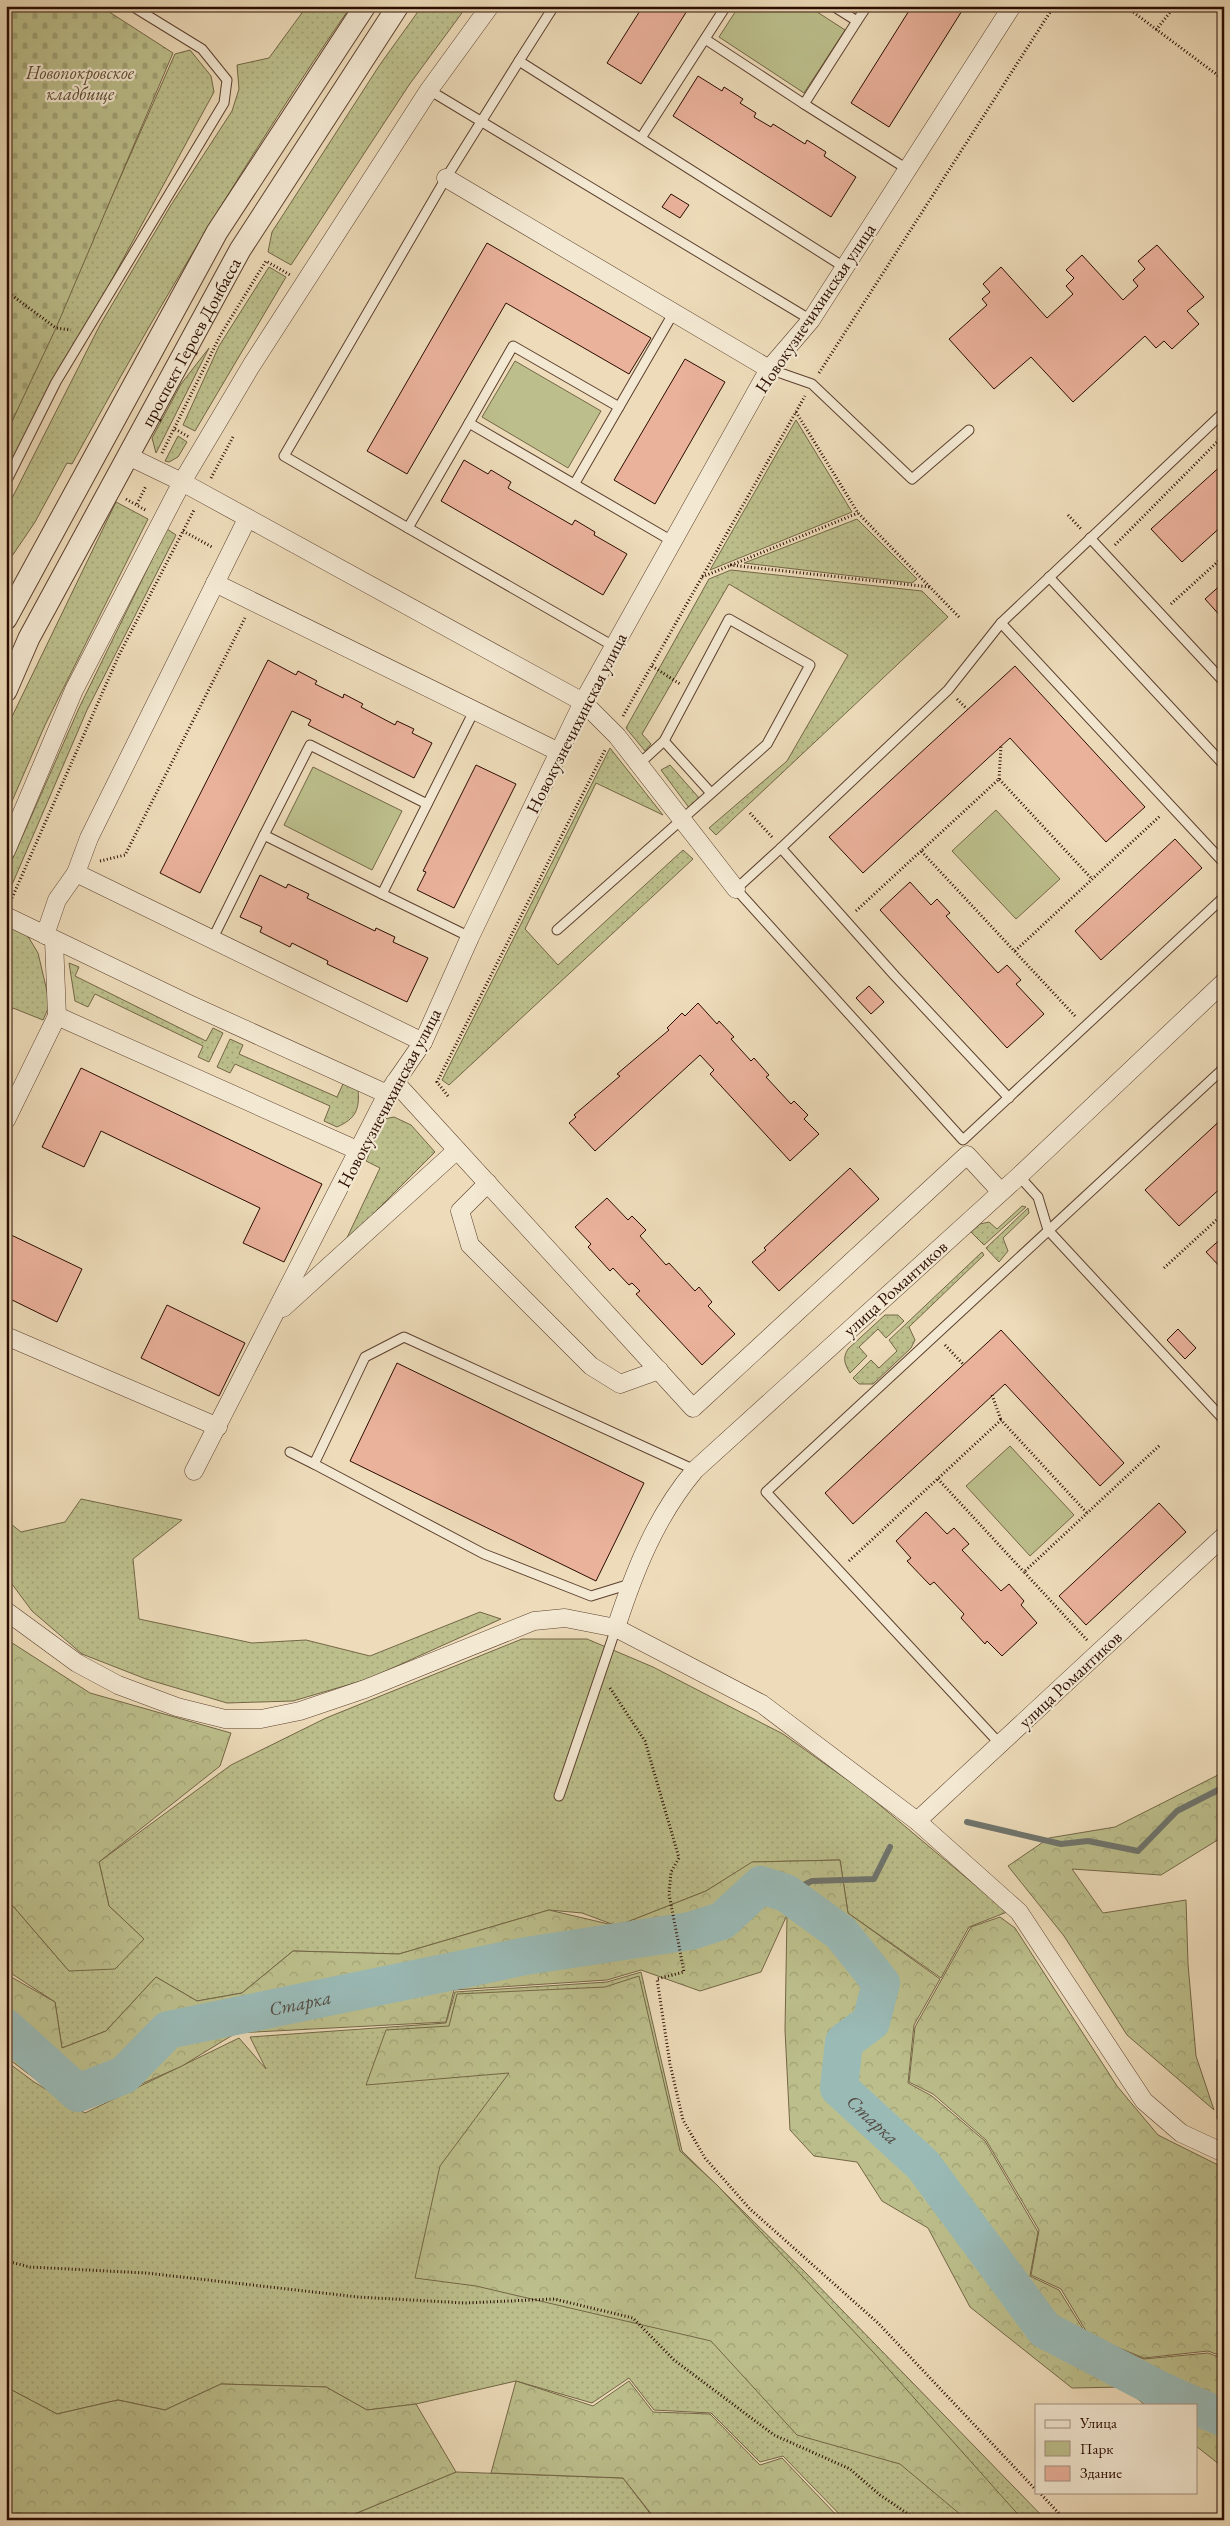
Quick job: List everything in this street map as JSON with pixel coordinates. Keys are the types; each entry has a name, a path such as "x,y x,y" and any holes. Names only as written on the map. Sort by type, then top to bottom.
{"street":[{"name":"проспект Героев Донбасса","path":"6,619 217,232 365,6"},
{"name":"проспект Героев Донбасса","path":"6,692 29,638 240,250 398,6"},
{"path":"6,851 74,690 182,482 251,366 429,90 490,6"},
{"name":"Новокузнечихинская улица","path":"194,1471 391,1088 423,1042 470,937 583,702 672,541 769,369 811,320 1012,6"},
{"path":"446,178 769,369"},
{"path":"128,456 182,482 246,519 583,702 614,733 736,889"},
{"path":"6,1120 57,1016 50,937 56,900 77,869 89,838 246,519"},
{"path":"215,583 559,752"},
{"path":"77,869 212,940 423,1042"},
{"path":"8,910 50,937 188,1004 391,1088 457,1150 693,1408 967,1155 1001,1192"},
{"name":"улица Романтиков","path":"616,1628 630,1584 666,1509 695,1470 1019,1176 1224,982"},
{"path":"57,1016 359,1151"},
{"path":"275,1315 457,1150"},
{"path":"488,1183 460,1212 470,1245 591,1366 620,1384 659,1370"},
{"path":"6,1336 218,1426"},
{"name":"улица Романтиков","path":"917,1821 1224,1536"},
{"path":"6,1611 77,1663 118,1685 176,1707 224,1719 261,1719 300,1711 365,1689 534,1621 565,1618 616,1628 762,1704 824,1754 917,1821 1019,1912 1144,2101 1181,2133 1224,2153"}],"lane":[{"path":"6,482 56,382 224,103 227,80 202,49 132,6"},
{"path":"554,6 446,178 284,456 615,647"},
{"path":"641,138 726,6"},
{"path":"833,6 857,21"},
{"path":"804,104 867,6"},
{"path":"705,39 908,169"},
{"path":"519,61 844,267"},
{"path":"429,90 811,320"},
{"path":"575,484 674,312"},
{"path":"408,528 513,346 619,407"},
{"path":"769,369 812,384 912,479 969,430"},
{"path":"1224,412 1001,623 948,690 782,848 736,889 962,1140 1224,897"},
{"path":"469,423 672,541"},
{"path":"1090,538 1224,682"},
{"path":"1049,577 1224,765"},
{"path":"557,930 767,744 810,665 728,619 664,741 639,764"},
{"path":"1001,623 1224,863"},
{"path":"382,894 474,711"},
{"path":"664,741 710,793"},
{"path":"212,940 310,745 427,804"},
{"path":"264,835 470,937"},
{"path":"782,848 1009,1098"},
{"path":"1000,1744 766,1492 1224,1068"},
{"path":"1019,1176 1038,1197 1048,1230 1224,1420"},
{"path":"314,1464 365,1357 404,1337 695,1470"},
{"path":"290,1452 484,1554 591,1596 630,1584"},
{"path":"559,1796 616,1628"}],"path":[{"path":"448,1096 437,1082 614,733 812,384 1054,6"},
{"path":"1125,6 1224,80"},
{"path":"1156,30 1175,6"},
{"path":"6,291 56,328 85,332"},
{"path":"796,412 858,513 959,617"},
{"path":"1105,554 1224,435"},
{"path":"8,910 119,656 202,494"},
{"path":"702,577 858,513"},
{"path":"183,531 228,556"},
{"path":"1161,614 1224,556"},
{"path":"730,565 930,587"},
{"path":"77,869 125,855 253,602"},
{"path":"652,666 691,691"},
{"path":"846,920 999,779 1001,746"},
{"path":"999,779 1092,879"},
{"path":"1015,951 1171,806"},
{"path":"750,813 782,848"},
{"path":"922,850 1084,1026"},
{"path":"1164,1268 1224,1213"},
{"path":"936,1335 963,1364"},
{"path":"992,1395 1001,1420 1087,1513"},
{"path":"838,1570 1001,1420"},
{"path":"1024,1572 1160,1445"},
{"path":"938,1478 1099,1652"},
{"path":"600,1674 645,1741 679,1858 671,1872 668,1894 684,1972 657,1979 670,2064 683,2120 705,2158 750,2210 878,2323 1035,2489"},
{"path":"6,2261 30,2267 146,2273 358,2297 465,2303 554,2299 633,2318 674,2360 774,2434 850,2469 880,2495 917,2520"},
{"path":"1040,2494 1065,2520"}],"green space":[{"name":"Новопокровское кладбище","path":"6,6 100,6 173,53 56,328 6,434"},
{"path":"307,6 351,6 276,118 205,232 72,464 67,463 35,522 6,565 6,510 100,325 171,205 232,111 239,89 237,65 269,58"},
{"path":"422,6 467,6 409,85 291,265 268,252 272,232 379,66"},
{"path":"739,6 808,6 845,30 804,93 719,37"},
{"path":"190,50 211,76 214,92 6,474 6,435 175,54"},
{"path":"269,267 286,277 195,431 183,425 219,346"},
{"path":"209,348 156,453 152,438 181,384"},
{"path":"515,361 601,411 568,468 482,417"},
{"path":"796,420 852,512 710,570"},
{"path":"178,436 187,442 178,457 169,462 165,461"},
{"path":"116,502 148,519 45,725 6,815 6,729"},
{"path":"857,519 917,579 912,583 744,563"},
{"path":"167,529 176,535 87,710 8,894 6,877 9,867 79,708"},
{"path":"731,570 922,591 948,617 716,835 709,828 787,761 848,655 729,584 642,734 651,744 645,751 626,728 709,579"},
{"path":"610,748 663,815 596,783 525,929 558,965 683,850 693,859 449,1085 442,1080"},
{"path":"670,765 700,799 690,809 661,770"},
{"path":"313,767 402,811 372,870 284,825"},
{"path":"996,810 1060,879 1016,919 952,851"},
{"path":"7,927 26,933 38,953 50,1004 43,1020 13,1008 6,1022"},
{"path":"69,963 79,967 75,976 206,1041 213,1028 223,1033 209,1062 198,1057 203,1046 95,994 88,1007 75,1001"},
{"path":"230,1039 243,1045 239,1054 337,1097 343,1084 358,1090 358,1103 355,1113 348,1121 337,1127 324,1121 330,1106 235,1064 230,1073 217,1067"},
{"path":"394,1117 411,1125 435,1152 345,1242 380,1168 366,1161 384,1119"},
{"path":"1022,1206 1026,1207 984,1245 971,1232 980,1224 989,1222 997,1229"},
{"path":"1028,1208 1029,1213 1003,1238 1008,1251 999,1262 986,1248"},
{"path":"982,1252 984,1255 909,1327 915,1340 911,1348 873,1384 859,1384 853,1378 871,1360 879,1368 897,1351 889,1340"},
{"path":"885,1315 898,1315 904,1321 886,1338 878,1329 859,1347 867,1356 850,1373 845,1361 848,1349"},
{"path":"1010,1446 1074,1515 1030,1556 966,1486"},
{"path":"81,1499 182,1520 133,1559 139,1619 252,1643 306,1640 370,1656 480,1612 501,1619 368,1679 293,1701 227,1703 146,1679 82,1654 32,1611 6,1576 6,1520 21,1532 65,1522"},
{"path":"6,1639 90,1693 231,1733 220,1766 99,1862 109,1906 144,1939 115,1969 69,1971 6,1898"},
{"path":"522,1639 587,1639 653,1667 783,1734 863,1791 1007,1912 969,1927 941,1978 848,1913 840,1860 753,1862 706,1891 617,1926 582,1913 549,1910 399,1954 293,1951 242,1993 197,2001 156,1977 106,2031 62,2048 55,2002 6,1970 6,1898 69,1971 144,1939 109,1906 99,1862 231,1765 326,1718"},
{"path":"1224,1772 1224,1836 1161,1875 1072,1869 1103,1913 1186,1900 1188,1964 1196,2056 1214,2110 1127,2035 1064,1936 1008,1866 1049,1838 1115,1827"},
{"path":"840,1860 848,1913 940,1979 914,2025 908,2083 932,2096 985,2141 1038,2232 1030,2276 1059,2290 1088,2337 1144,2359 1208,2353 1224,2359 1224,2468 1198,2448 1198,2404 1144,2404 1123,2387 1072,2388 970,2307 928,2228 882,2201 857,2162 814,2156 790,2130 785,2030 787,1915 761,1972 700,1991 641,1970 607,1980 454,1990 446,2022 236,2033 182,2066 85,2109 34,2078 6,2057 6,1974 55,2002 62,2048 106,2031 156,1977 197,2001 242,1993 293,1951 399,1954 549,1910 617,1926 706,1891 752,1862"},
{"path":"1000,1917 1015,1928 1117,2086 1158,2135 1224,2168 1224,2357 1208,2351 1144,2358 1089,2336 1061,2289 1031,2275 1039,2230 986,2140 933,2094 909,2082 915,2027 971,1927"},
{"path":"641,1972 682,2151 807,2274 1046,2520 845,2520 783,2456 760,2462 711,2413 654,2410 629,2378 592,2403 516,2381 416,2404 367,2410 326,2387 221,2384 165,2410 118,2400 57,2414 6,2387 6,2061 34,2082 85,2113 239,2038 266,2069 250,2037 446,2023 455,1992 607,1982"},
{"path":"639,1976 680,2151 717,2185 874,2353 1023,2520 967,2520 900,2464 797,2435 711,2341 476,2286 415,2278 440,2166 509,2073 366,2085 386,2030 449,2026 457,1994 605,1987"},
{"path":"1224,2059 1224,2121 1217,2119 1217,2060"},
{"path":"516,2381 593,2406 629,2381 653,2412 710,2414 760,2465 782,2458 841,2520 656,2520 623,2478 491,2473"},
{"path":"221,2384 326,2387 367,2410 416,2404 456,2472 340,2520 6,2520 6,2387 57,2414 118,2400 165,2410"},
{"path":"456,2472 623,2478 655,2520 340,2520"}],"building":[{"path":"643,6 690,6 641,84 607,63"},
{"path":"912,6 965,6 889,127 851,103"},
{"path":"698,76 722,91 724,87 743,99 740,103 756,113 754,117 771,127 773,124 805,144 807,140 826,152 824,156 856,177 831,217 673,116"},
{"path":"671,194 689,205 680,218 662,207"},
{"path":"487,243 651,338 629,374 506,303 407,474 367,451"},
{"path":"1157,245 1204,297 1187,311 1199,324 1172,349 1164,341 1156,348 1145,336 1073,402 1031,357 994,389 949,339 987,305 982,299 990,292 983,284 1001,267 1047,318 1073,294 1066,286 1074,278 1066,270 1082,255 1123,300 1138,286 1133,280 1145,269 1138,261"},
{"path":"685,359 725,382 655,504 614,480"},
{"path":"464,460 488,474 491,470 511,482 508,488 572,525 575,520 595,532 594,535 627,554 603,595 441,501"},
{"path":"1224,463 1224,524 1182,562 1151,529"},
{"path":"1224,582 1224,620 1205,599"},
{"path":"268,660 296,675 298,671 317,681 315,684 343,698 344,694 363,704 361,707 395,725 397,721 414,729 412,733 432,743 414,778 308,725 311,720 292,711 200,893 160,873"},
{"path":"1015,666 1145,807 1106,842 1010,738 863,873 829,837"},
{"path":"476,765 516,784 454,908 417,890 426,872 423,871"},
{"path":"1175,839 1202,868 1101,960 1075,931"},
{"path":"260,875 286,888 288,884 309,894 307,898 375,931 376,928 395,937 393,942 428,958 407,1002 327,964 328,961 292,943 290,947 260,932 262,927 240,917"},
{"path":"910,882 931,905 937,899 950,913 946,916 998,973 1007,965 1021,980 1016,984 1044,1014 1007,1048 880,910"},
{"path":"869,986 884,1002 871,1014 856,998"},
{"path":"698,1003 717,1024 719,1021 734,1037 731,1039 751,1061 754,1058 769,1075 766,1077 791,1104 794,1101 808,1115 804,1119 819,1134 790,1161 710,1074 714,1070 700,1055 595,1151 569,1123 576,1117 574,1115 620,1076 617,1074 669,1030 667,1028 682,1013 685,1016"},
{"path":"81,1068 322,1184 284,1262 243,1243 260,1208 101,1131 84,1167 42,1147"},
{"path":"1224,1117 1224,1185 1179,1226 1145,1190"},
{"path":"850,1168 879,1199 779,1291 752,1262 766,1250 764,1248"},
{"path":"607,1198 628,1220 632,1216 646,1230 640,1236 666,1265 669,1263 695,1291 699,1287 712,1302 708,1306 735,1334 702,1365 636,1294 640,1291 632,1283 629,1285 613,1268 610,1271 588,1247 591,1244 575,1227"},
{"path":"7,1233 82,1269 57,1322 6,1297"},
{"path":"1224,1236 1224,1271 1206,1252"},
{"path":"167,1305 245,1343 219,1396 141,1358"},
{"path":"1178,1329 1196,1348 1185,1359 1167,1340"},
{"path":"1001,1330 1124,1463 1100,1486 1005,1384 853,1524 825,1493"},
{"path":"397,1363 644,1483 596,1581 350,1461"},
{"path":"1159,1503 1186,1532 1086,1625 1059,1596"},
{"path":"926,1512 947,1534 954,1528 969,1544 962,1550 1001,1591 1009,1584 1024,1601 1021,1605 1037,1623 1002,1656 987,1641 985,1644 961,1618 964,1614 934,1582 930,1585 907,1561 911,1558 896,1541"}],"waterway":[{"path":"967,1822 1061,1844 1088,1841 1138,1851 1177,1811 1224,1787"},
{"path":"786,1893 812,1881 874,1879 890,1847"},
{"name":"Старка","path":"6,2028 78,2093 124,2075 168,2030 526,1956 690,1931 722,1921 761,1885 786,1893 841,1933 881,1983 871,2022 844,2042 839,2088 923,2165 1045,2330 1191,2404"},
{"name":"Старка","path":"1198,2407 1224,2418"}]}
